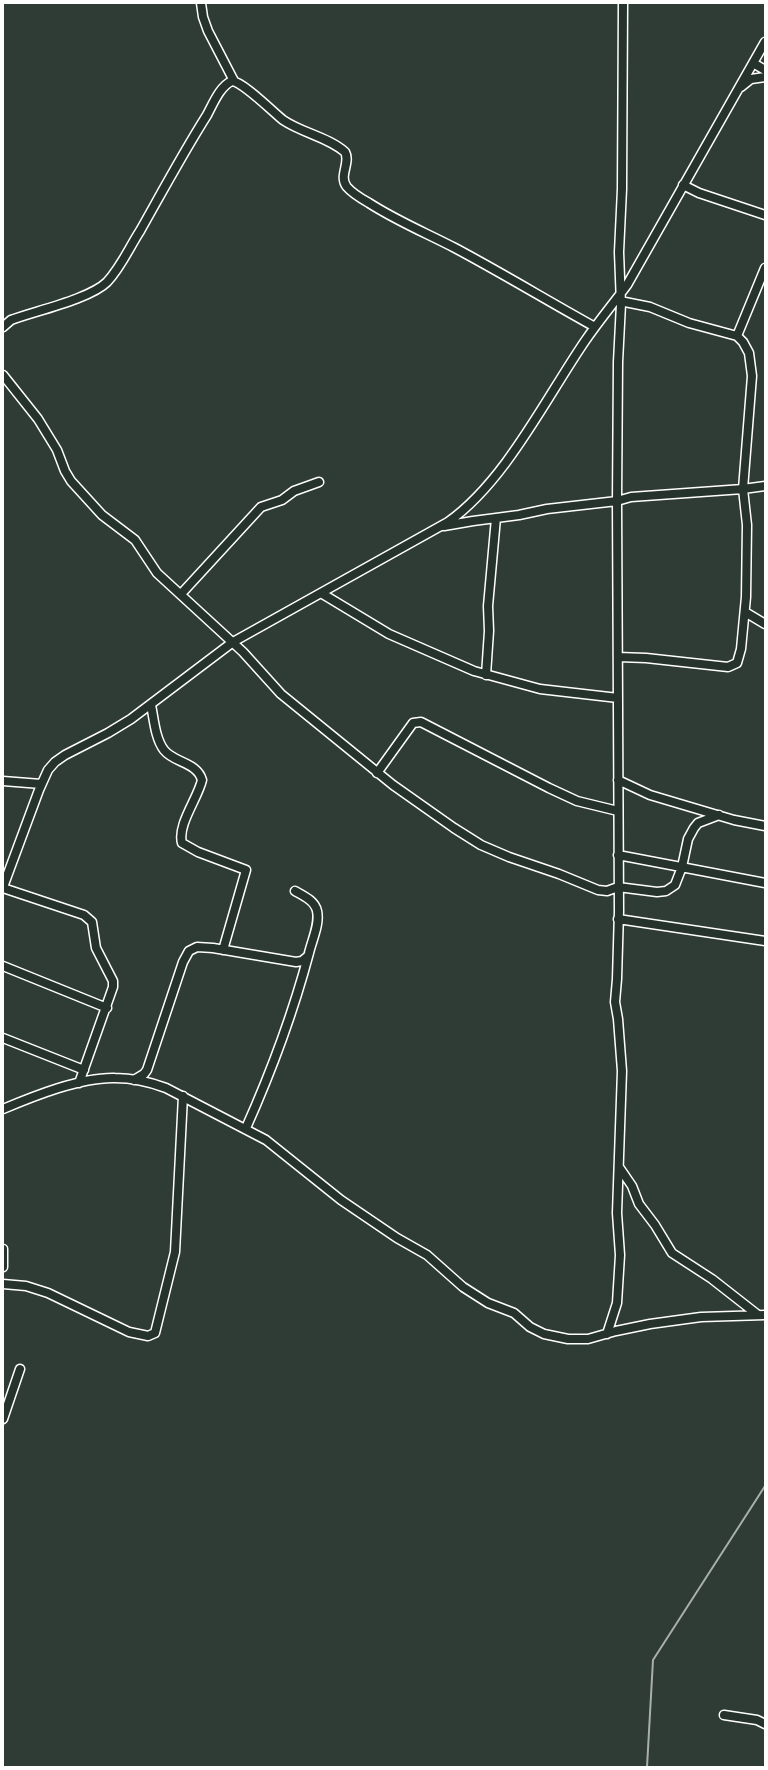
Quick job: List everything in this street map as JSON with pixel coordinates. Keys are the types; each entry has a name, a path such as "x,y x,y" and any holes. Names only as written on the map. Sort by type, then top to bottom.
{"street":[{"path":"201,3 203,17 208,31 234,81 285,121 345,152 347,158 343,176 348,187 364,200 394,219 456,248 595,327"},
{"path":"607,1334 616,1308 620,1243 617,1213 622,1071 618,1019 615,1002 618,979 617,501 620,298 619,252 622,189 623,3"},
{"path":"79,1083 107,1008 113,987 113,981 96,948 94,930 90,920 84,915 3,887 41,784 48,770 55,762 65,755 108,733 151,704 233,642 438,528 463,511 498,472 607,309 620,298 765,42"},
{"path":"753,63 765,70"},
{"path":"739,88 752,79 765,77"},
{"path":"3,327 11,320 80,296 106,282 124,257 216,99 226,84 234,81"},
{"path":"683,185 699,193 765,215"},
{"path":"737,336 765,268"},
{"path":"618,657 646,658 723,667 732,667 737,663 741,649 745,612 747,540 746,507 743,489 752,376 749,353 737,336 689,323 650,307 620,298"},
{"path":"3,375 42,424 71,481 102,515 135,540 151,566 233,642 281,694 377,773 454,828 481,845 598,890 608,891 618,888 657,892 666,891 675,885 682,867 688,839 694,828 698,823 718,815"},
{"path":"181,594 261,507 282,500 294,491 320,482"},
{"path":"438,528 456,523 520,516 547,509 617,501 631,497 765,486"},
{"path":"486,675 489,631 488,606 496,518"},
{"path":"321,593 389,634 421,647 451,662 486,675 540,689 618,698"},
{"path":"745,612 765,624"},
{"path":"151,704 161,746 165,751 199,772 202,780 184,824 181,836 182,843 198,852 245,869 246,872 223,950"},
{"path":"377,773 413,723 421,722 577,801 618,811"},
{"path":"618,780 650,795 718,815 765,826"},
{"path":"3,781 41,784"},
{"path":"618,855 765,883"},
{"path":"246,1128 284,1033 315,933 318,912 309,899 295,891"},
{"path":"618,919 765,941"},
{"path":"134,1080 144,1074 147,1070 186,954 189,951 198,947 296,962 302,961 308,956"},
{"path":"3,966 107,1008"},
{"path":"3,1038 84,1070"},
{"path":"3,1109 29,1098 79,1083 115,1078 157,1085 183,1096 246,1128 266,1140 355,1210 397,1238 427,1255 455,1282 488,1303 514,1313 530,1327 544,1334 568,1339 595,1338 632,1327 689,1318 761,1315"},
{"path":"3,1284 26,1286 48,1293 129,1332 148,1336 155,1333 175,1252 183,1096"},
{"path":"619,1167 632,1186 639,1204 655,1225 672,1253 716,1282 761,1315"},
{"path":"3,1254 3,1267"},
{"path":"3,1420 20,1369"},
{"path":"724,1715 757,1720 765,1724"}],"waterway":[{"path":"647,1767 653,1660 765,1486"}]}
